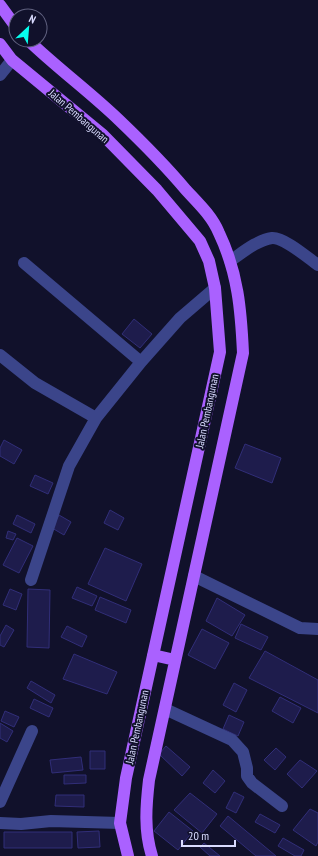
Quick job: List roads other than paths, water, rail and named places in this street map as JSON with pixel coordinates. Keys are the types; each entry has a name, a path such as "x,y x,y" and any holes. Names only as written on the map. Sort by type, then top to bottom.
{"main road":[{"path":"0,5 8,16"},
{"name":"Jalan Pembangunan","path":"0,44 12,60 103,135 157,190 200,242 209,261 215,288 220,352 126,778 120,823 128,856"},
{"name":"Jalan Pembangunan","path":"36,48 54,66 118,119 174,175 210,217 219,232 230,261 237,284 242,317 243,353 149,780 146,808 148,844 152,856"},
{"path":"153,655 175,660"}],"street":[{"path":"0,75 12,60"},
{"path":"230,261 263,241 274,238 282,240 318,265"},
{"path":"24,263 140,362"},
{"path":"31,580 69,466 96,418 140,362 180,318 215,288"},
{"path":"0,355 35,383 96,418"},
{"path":"194,576 300,628 318,629"},
{"path":"165,709 232,740 243,752 247,768 247,776 252,783 282,806"},
{"path":"0,802 32,731"},
{"path":"0,823 21,824 51,821 120,823"}]}
